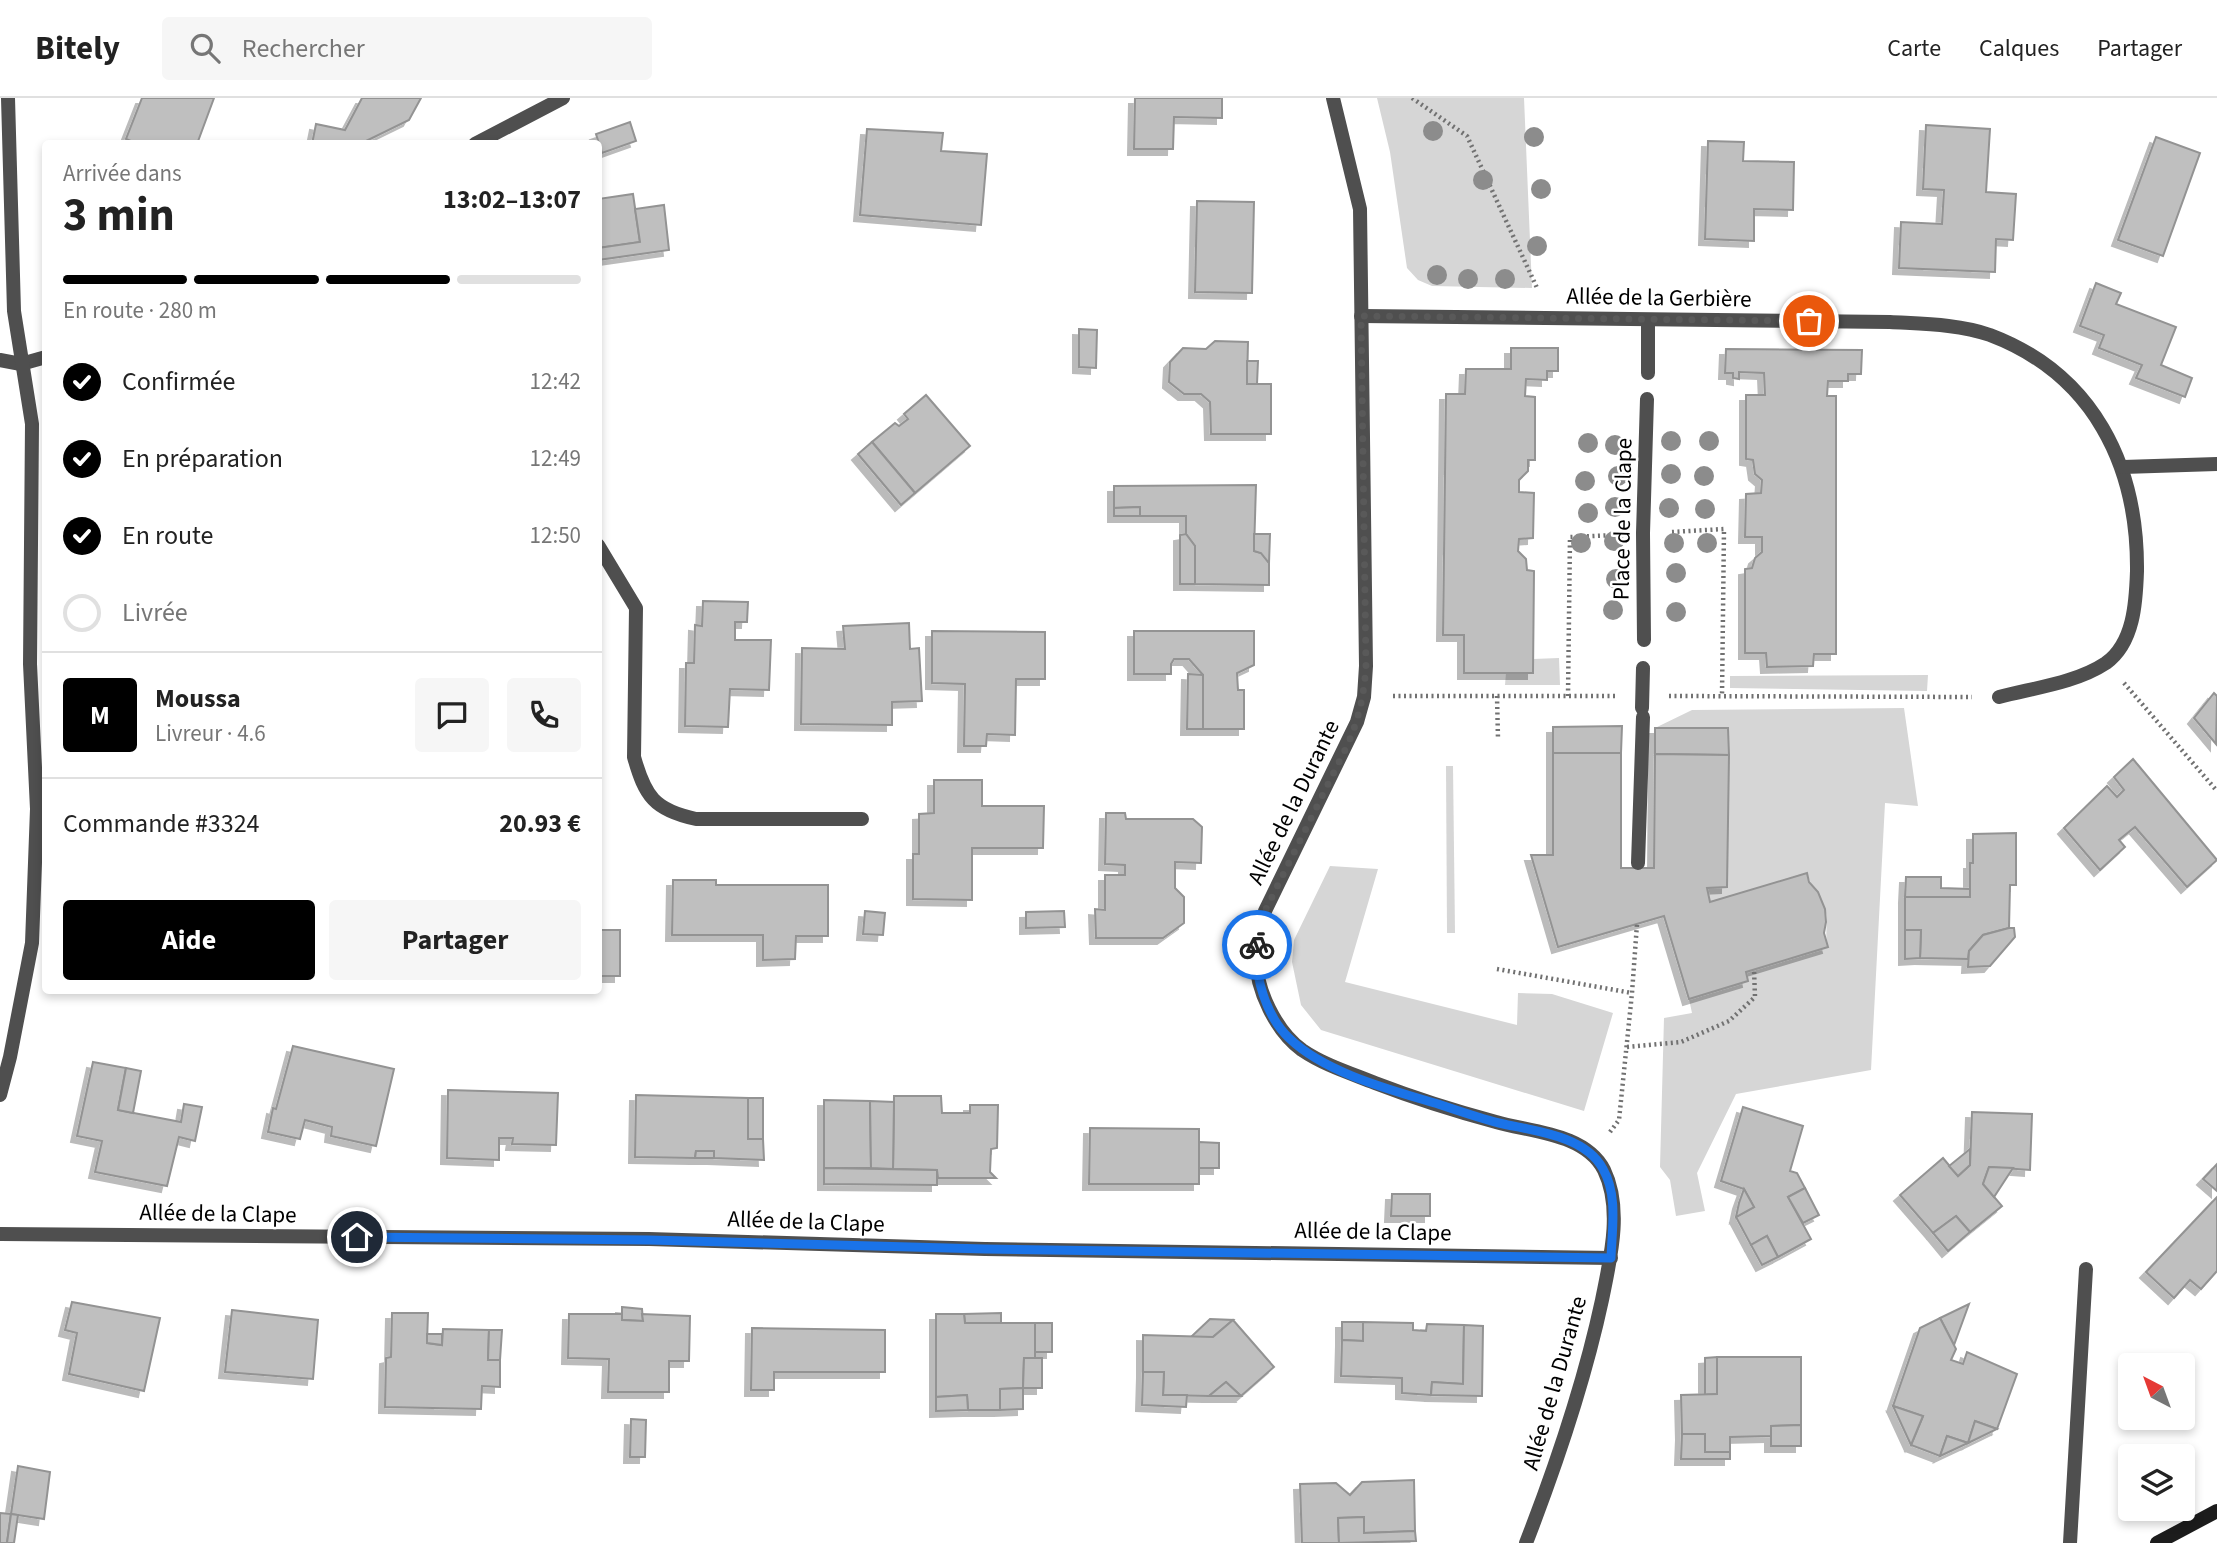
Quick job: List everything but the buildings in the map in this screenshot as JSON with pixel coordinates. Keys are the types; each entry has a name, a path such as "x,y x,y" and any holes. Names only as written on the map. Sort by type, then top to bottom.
{"street":[{"path":"0,1095 32,943 37,808 30,664 32,424 13,311 8,98"},
{"path":"483,140 562,98"},
{"name":"Allée de la Durante","path":"1333,98 1360,209 1366,666 1364,697 1347,746 1265,911 1258,936 1257,971 1276,1022 1302,1050 1332,1066 1395,1091 1496,1122 1558,1137 1593,1155 1603,1168 1610,1186 1613,1211 1611,1258 1590,1358 1557,1464 1526,1543"},
{"name":"Allée de la Gerbière","path":"1361,316 1890,322 1951,326 1988,335 2025,351 2055,372 2087,406 2123,467 2133,508 2137,550 2136,591 2133,617 2126,638 2118,652 2106,663"},
{"path":"1647,320 1648,373"},
{"path":"0,360 21,364 42,359"},
{"name":"Place de la Clape","path":"1644,640 1643,533 1647,399"},
{"path":"2123,467 2217,464"},
{"path":"602,552 636,608 634,757 641,780 653,800 673,814 696,819 862,819"},
{"path":"1999,697 2066,679 2106,663"},
{"path":"1638,863 1643,668"},
{"name":"Allée de la Clape","path":"0,1234 649,1240 985,1249 1611,1258"},
{"path":"2070,1543 2086,1269"},
{"path":"2157,1543 2217,1511"}],"path":[{"path":"1412,98 1467,135 1538,288 1544,318"},
{"path":"1568,696 1570,537 1724,529 1722,696"},
{"path":"2106,663 2217,791"},
{"path":"1497,696 1498,739"},
{"path":"1364,697 1568,696 1642,707 1722,696 1999,697"},
{"path":"1619,1120 1637,924"},
{"path":"1497,969 1632,993"},
{"path":"1626,1047 1681,1042 1730,1021 1755,997 1754,969"}],"shaded area":[{"path":"1377,98 1524,98 1532,288 1432,286 1418,280 1407,268 1390,152"},
{"path":"1559,658 1560,685 1505,685 1506,673 1533,659"},
{"path":"1928,675 1927,691 1730,688 1730,676"},
{"path":"1904,708 1918,806 1885,803 1871,1070 1736,1094 1697,1173 1705,1211 1676,1216 1670,1180 1660,1167 1664,1018 1692,1013 1689,999 1747,981 1746,972 1828,947 1827,918 1821,899 1807,873 1710,902 1707,888 1727,887 1728,729 1655,728 1692,710"},
{"path":"1446,766 1453,766 1455,933 1447,933"},
{"path":"1330,866 1378,869 1345,982 1517,1025 1518,993 1552,994 1613,1013 1584,1111 1321,1030 1301,1005 1292,962 1294,940"}],"way so far":[{"path":"1257,945 1265,911 1347,746 1364,697 1366,666 1361,316 1809,321"}],"route":[{"path":"357,1237 1611,1258 1613,1211 1610,1186 1603,1168 1593,1155 1558,1137 1496,1122 1395,1091 1332,1066 1302,1050 1276,1022 1264,995 1257,971 1257,945"}]}
